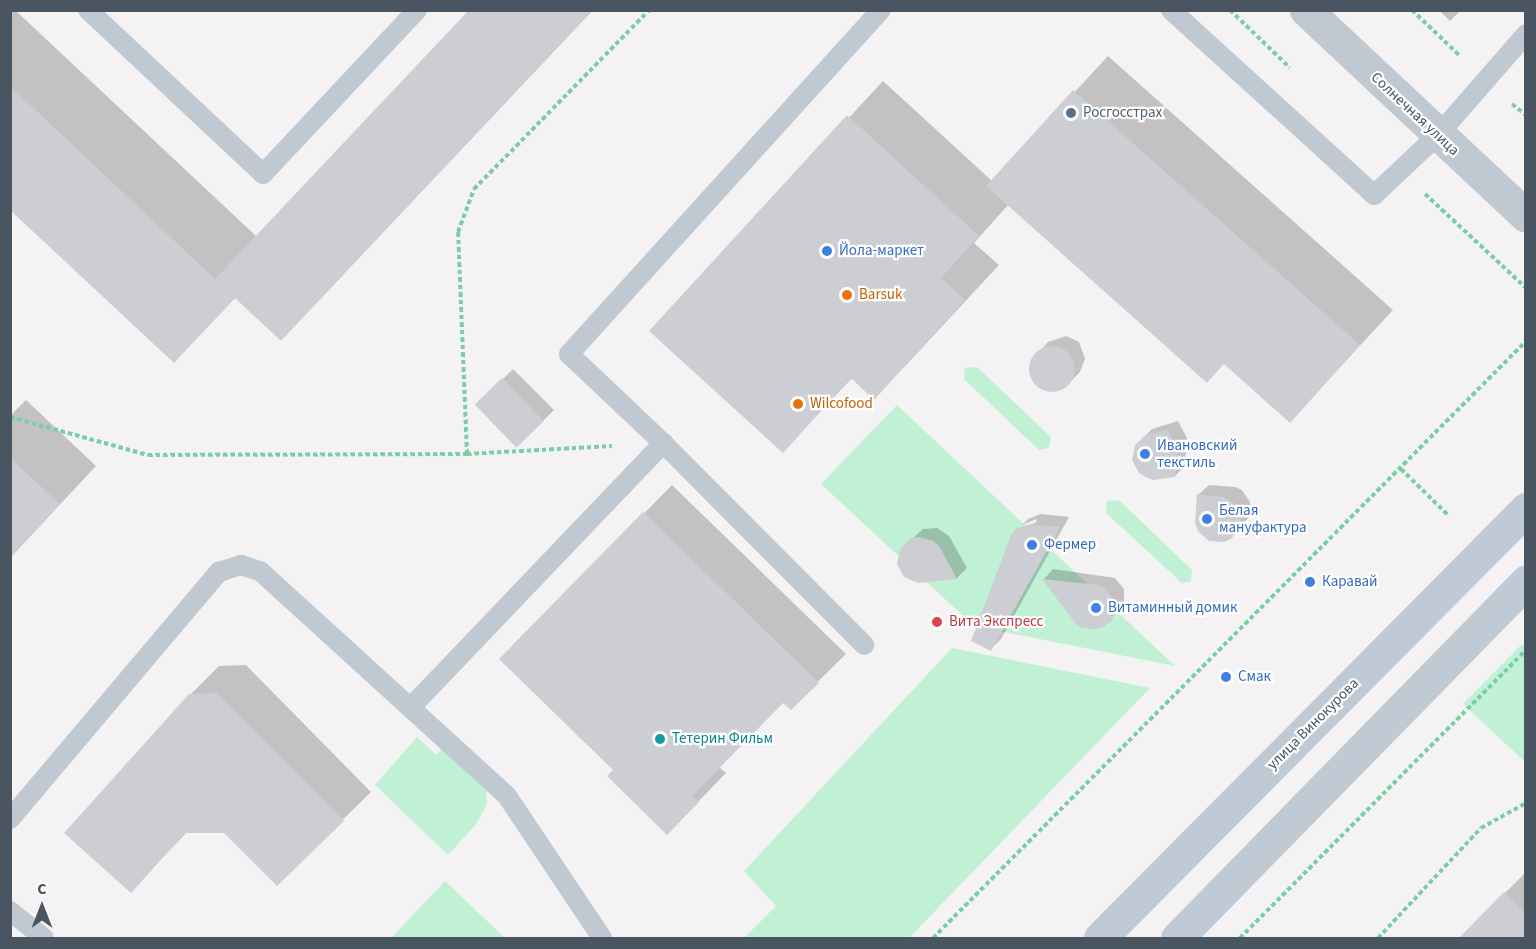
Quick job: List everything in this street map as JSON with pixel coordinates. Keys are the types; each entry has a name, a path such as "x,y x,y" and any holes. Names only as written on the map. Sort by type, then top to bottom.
{"main road":[{"name":"улица Винокурова","path":"1100,939 1526,509"},
{"path":"1177,939 1526,582"}],"street":[{"name":"Солнечная улица","path":"1306,10 1526,216"}],"lane":[{"path":"88,10 263,174 417,10"},
{"path":"864,645 663,443 569,354 881,10"},
{"path":"1171,10 1374,195 1438,135 1526,34"},
{"path":"412,706 663,443"},
{"path":"10,819 219,572 241,565 260,571 412,706 507,796 602,939"},
{"path":"10,911 44,939"}],"path":[{"path":"467,454 458,232 474,189 649,10"},
{"path":"933,939 1526,341"},
{"path":"10,417 148,455 467,454 663,443"},
{"path":"1401,469 1449,516"},
{"path":"1240,939 1526,650"},
{"path":"1378,939 1481,828 1526,803"}],"green space":[{"path":"977,367 1051,437 1049,448 1039,450 964,379 965,368"},
{"path":"897,405 1175,666 974,626 821,484"},
{"path":"1119,500 1192,570 1191,581 1182,583 1106,513 1107,501"},
{"path":"1525,644 1525,762 1463,704 1520,646"},
{"path":"952,648 1150,688 909,938 744,938 776,906 744,871"},
{"path":"417,737 436,755 445,746 486,782 487,804 477,823 448,855 375,785"},
{"path":"445,881 505,938 391,938"}],"building":[{"path":"469,10 592,10 281,341 235,298 174,363 10,210 10,86 215,279"},
{"path":"1073,90 1360,345 1290,423 1224,364 1207,383 986,186"},
{"path":"847,115 979,236 941,278 965,300 874,400 851,378 783,453 649,331"},
{"path":"1052,346 1068,353 1075,369 1068,385 1052,392 1036,385 1029,369 1036,353"},
{"path":"502,378 544,421 516,448 475,404"},
{"path":"1167,430 1178,449 1175,477 1153,480 1139,473 1132,460 1135,445 1146,435"},
{"path":"10,458 60,504 10,557"},
{"path":"1197,494 1224,497 1237,505 1241,513 1240,527 1231,539 1224,542 1209,541 1198,531 1195,523"},
{"path":"643,512 819,683 791,710 783,703 692,796 699,802 667,835 607,776 613,770 499,659"},
{"path":"1030,524 1060,527 991,651 971,641 1011,535 1016,529"},
{"path":"919,537 933,541 939,546 957,579 918,583 904,577 897,564 900,549 911,538"},
{"path":"1042,579 1098,585 1105,588 1114,600 1114,615 1111,622 1098,629 1082,628 1076,624"},
{"path":"217,693 344,821 277,886 224,833 185,833 131,893 64,833 189,694"},
{"path":"1504,892 1526,913 1526,939 1458,939"}],"place":[{"name":"Росгосстрах","path":"1071,113"},
{"name":"Йола-маркет","path":"827,251"},
{"name":"Barsuk","path":"847,295"},
{"name":"Wilcofood","path":"798,404"},
{"name":"Ивановский текстиль","path":"1145,454"},
{"name":"Белая мануфактура","path":"1207,519"},
{"name":"Фермер","path":"1032,545"},
{"name":"Каравай","path":"1310,582"},
{"name":"Витаминный домик","path":"1096,608"},
{"name":"Вита Экспресс","path":"937,622"},
{"name":"Смак","path":"1226,677"},
{"name":"Тетерин Фильм","path":"660,739"}]}
